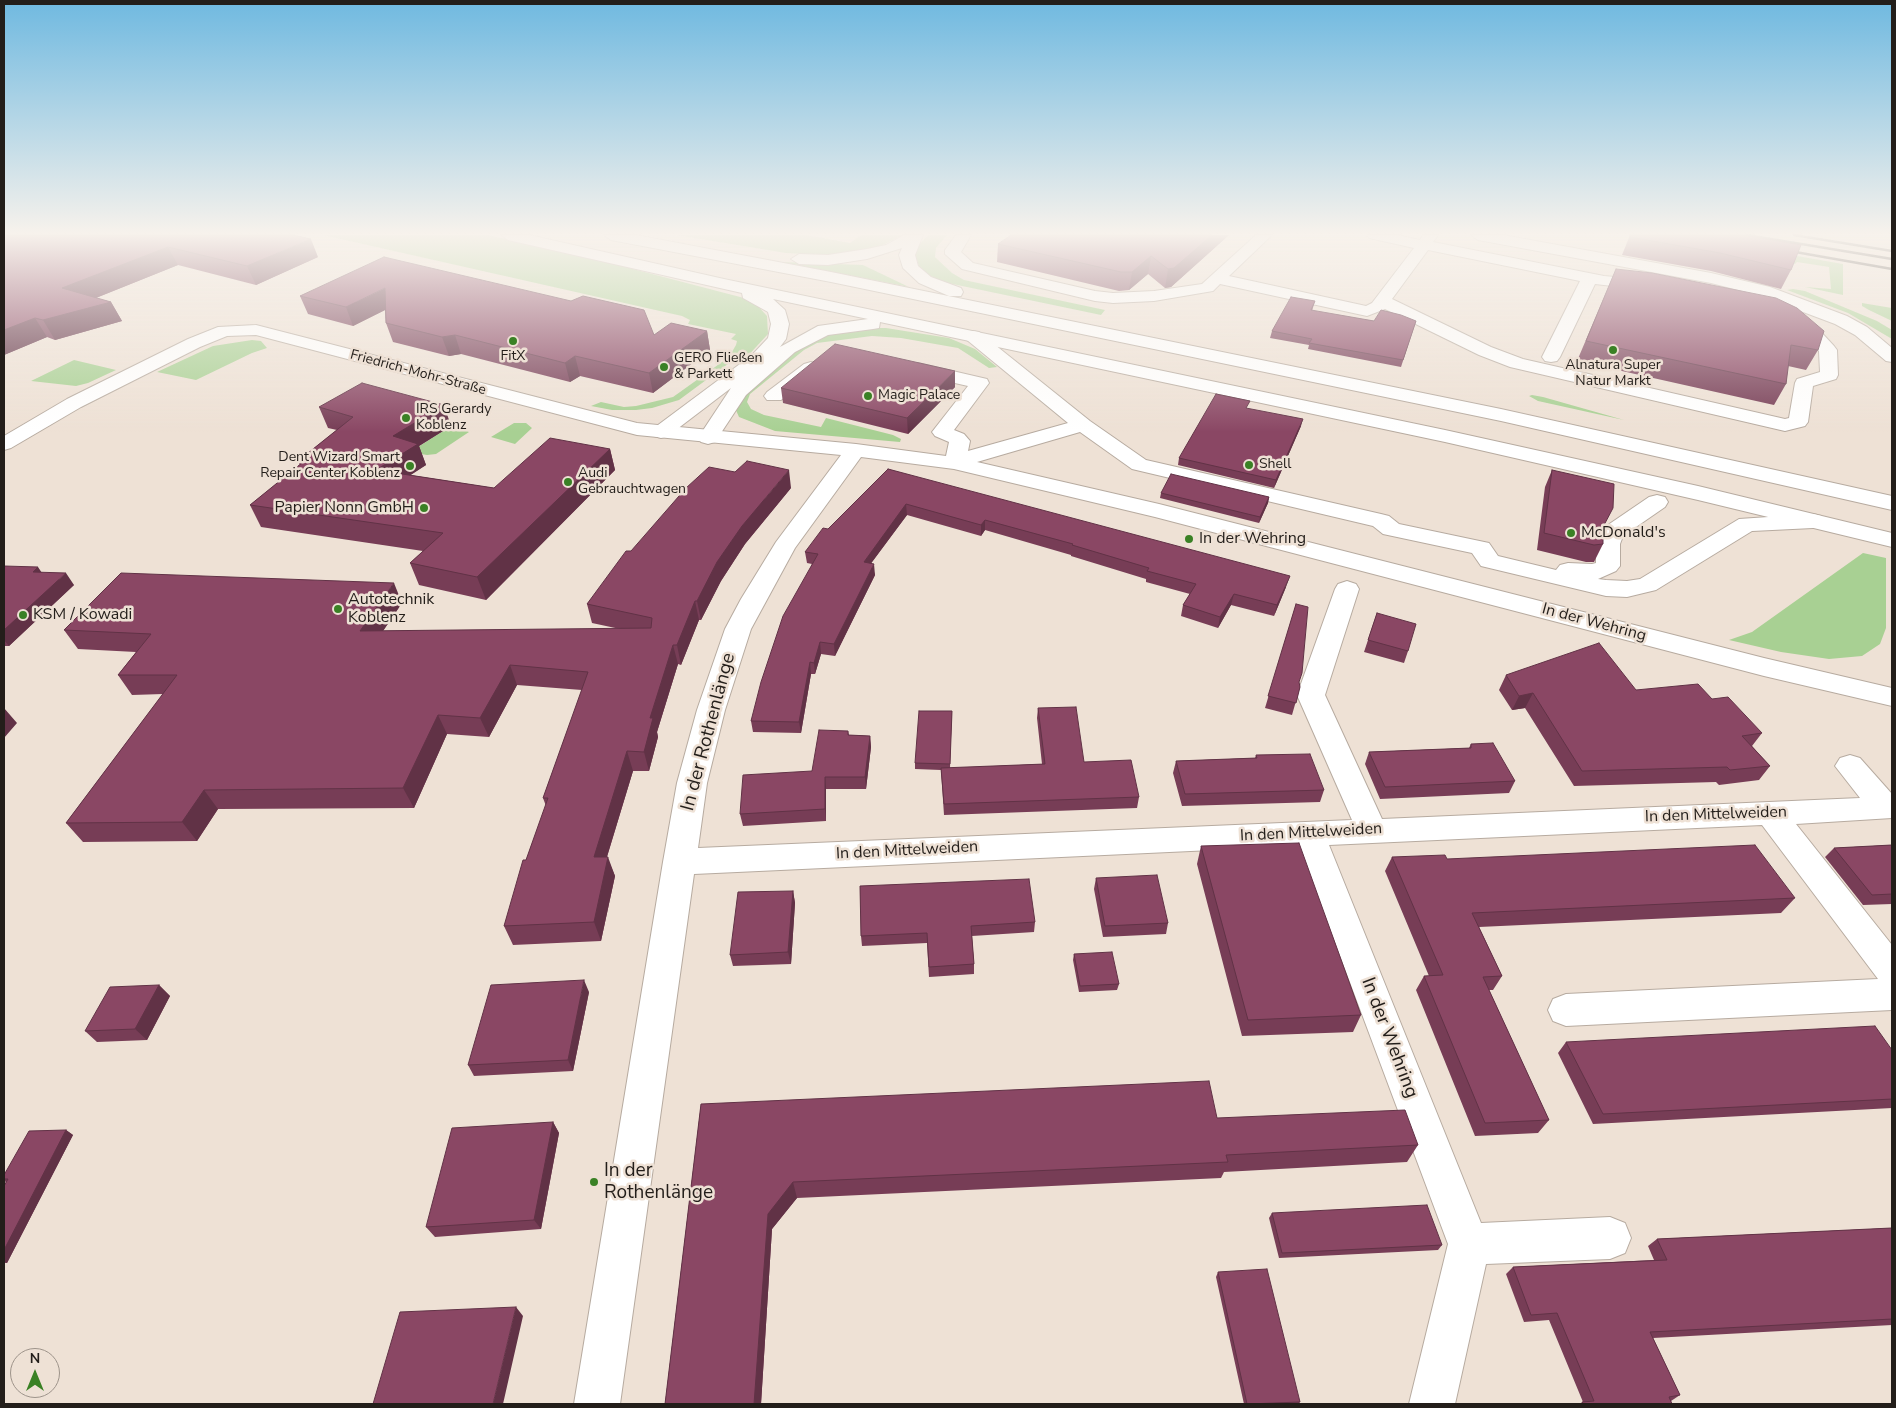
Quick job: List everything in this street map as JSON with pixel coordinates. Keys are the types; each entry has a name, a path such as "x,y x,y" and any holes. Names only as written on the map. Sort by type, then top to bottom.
{"main road":[{"path":"661,432 758,359 777,339 780,324 776,310 762,301"},
{"path":"804,301 1445,436 1813,521"},
{"path":"859,301 1420,416 1702,478 1886,521"},
{"path":"946,301 1482,411 1760,471"},
{"path":"998,301 1592,418 1666,437 1760,471 1886,521"},
{"path":"1316,301 1358,310 1373,309 1378,307 1383,301 1450,334 1517,362 1768,422 1791,424 1798,422 1804,384 1829,375 1828,350 1815,336 1796,323 1758,308"},
{"path":"1551,357 1579,301"},
{"path":"1790,301 1841,320 1861,331 1892,357"},
{"path":"708,438 739,391 800,340 835,328 906,322"},
{"name":"Friedrich-Mohr-Straße","path":"4,444 74,403 185,348 224,331 256,330 596,420 661,432 708,438 856,450"},
{"path":"1450,334 1799,415"},
{"path":"973,336 1083,424 1139,465 1381,521 1391,528 1482,548 1571,571 1596,572 1608,566 1608,544 1613,532 1657,502"},
{"path":"774,396 826,356"},
{"path":"898,365 980,384 942,432 960,441 954,462"},
{"path":"954,462 1083,424"},
{"name":"In der Wehring","path":"856,450 954,462 1149,509 1764,667 1892,697"},
{"name":"In der Rothenlänge","path":"597,1404 679,862 692,783 711,710 738,629 753,599 784,547 856,450"},
{"path":"1482,548 1488,561 1606,588 1627,589 1647,585 1747,524 1813,521 1886,521"},
{"path":"1347,589 1311,695 1372,830"},
{"name":"In den Mittelweiden","path":"679,862 1887,808 1850,766"},
{"path":"1770,813 1892,971"},
{"name":"In der Wehring","path":"1309,833 1468,1244"},
{"path":"1566,1010 1892,994"},
{"path":"1432,1404 1468,1244 1610,1238"}],"green space":[{"path":"614,301 749,301 757,305 767,316 768,334 745,359 736,358 679,400 652,408 636,410 612,410 591,406 601,402 624,407 636,406 673,397 729,357 737,341 731,339 736,334 688,324 690,320 682,316"},
{"path":"1033,301 1061,301 1105,310 1101,315"},
{"path":"1815,301 1828,301 1877,321 1892,330 1892,339 1848,313"},
{"path":"1862,303 1892,308 1892,321 1862,306"},
{"path":"858,328 886,328 949,338 975,349 997,367 989,368 958,348 901,338 872,336 817,343 804,350 750,394 747,402 751,409 764,415 821,427 826,418 893,435 901,439 900,442 775,431 739,417 735,408 736,403 796,348 816,336"},
{"path":"252,340 261,341 267,348 252,353 196,380 157,372 213,346"},
{"path":"74,360 116,370 88,383 76,386 31,381"},
{"path":"1532,395 1624,420 1538,401 1529,396"},
{"path":"514,423 526,423 532,428 515,444 491,437"},
{"path":"451,426 469,432 436,454 427,455 410,452"},
{"path":"1863,553 1886,558 1886,628 1880,644 1862,656 1829,659 1781,652 1729,640 1752,632"}],"building":[{"path":"4,301 111,302 43,320 35,318 4,330"},
{"path":"320,301 359,301 346,307"},
{"path":"385,301 604,301 644,310 654,335 671,323 707,331 649,373 575,356 565,363 455,335 442,337 386,323"},
{"path":"1289,301 1315,301 1311,310 1374,321 1381,310 1416,321 1403,360 1309,343 1312,339 1272,331"},
{"path":"1603,301 1782,301 1797,308 1824,331 1818,350 1791,345 1786,384 1586,341"},
{"name":"Magic Palace","path":"835,344 955,371 907,418 781,388"},
{"path":"362,383 444,405 393,436 418,444 376,470 494,488 550,438 610,449 477,577 410,563 443,533 250,505 303,462 298,461 353,417 319,407"},
{"path":"1216,394 1250,401 1246,408 1303,419 1276,480 1179,458"},
{"path":"747,461 789,470 742,526 717,562 697,601 695,601 677,645 673,645 650,718 653,718 644,752 627,751 594,857 608,857 594,922 504,926 523,860 526,860 548,798 543,798 588,672 510,665 480,718 438,715 403,788 204,790 182,822 66,823 177,675 118,675 151,634 64,630 121,573 394,583 360,631 651,628 652,618 587,604 626,551 631,551 686,488 709,467 735,472"},
{"path":"888,469 1290,576 1277,605 1234,594 1220,617 1183,605 1196,584 1147,571 1149,568 1073,544 985,520 981,525 906,504 864,562 874,564 834,644 820,642 814,663 810,662 799,722 751,721 761,682 783,616 818,554 805,552 823,528 828,529"},
{"name":"McDonald's","path":"1552,470 1614,484 1613,508 1603,527 1603,544 1594,545 1544,533"},
{"path":"1171,474 1269,497 1260,517 1161,493"},
{"path":"4,566 38,567 33,572 66,573 4,630"},
{"path":"1296,604 1308,607 1302,673 1296,703 1268,696"},
{"path":"1377,613 1416,624 1408,651 1368,640"},
{"path":"1599,643 1636,690 1698,684 1712,699 1728,697 1762,733 1742,736 1770,766 1730,770 1727,767 1582,771 1533,693 1519,696 1506,675"},
{"path":"1076,707 1084,762 1131,760 1139,797 944,804 941,768 1045,764 1038,708"},
{"path":"919,711 952,711 950,764 915,763"},
{"path":"819,730 848,731 848,735 870,736 865,777 825,777 825,809 740,814 743,775 812,771"},
{"path":"1493,743 1515,781 1385,787 1369,752 1471,748 1471,744"},
{"path":"1310,754 1324,790 1185,794 1176,761 1257,758 1256,755"},
{"path":"1299,843 1361,1015 1248,1020 1201,846"},
{"path":"1755,845 1795,898 1472,913 1502,976 1483,977 1549,1120 1485,1123 1424,976 1443,975 1392,857 1445,855 1447,859"},
{"path":"1892,845 1892,894 1872,895 1834,848"},
{"path":"1157,875 1168,923 1105,926 1096,878"},
{"path":"1029,879 1035,922 971,926 974,964 929,967 927,933 861,936 860,886"},
{"path":"793,891 788,952 730,955 738,892"},
{"path":"1112,952 1119,984 1080,986 1074,954"},
{"path":"584,980 568,1060 468,1065 491,985"},
{"path":"159,985 135,1029 85,1031 110,987"},
{"path":"1875,1026 1892,1050 1892,1099 1603,1114 1566,1042"},
{"path":"1209,1081 1217,1118 1405,1110 1418,1145 1226,1155 1228,1162 793,1182 768,1214 754,1404 665,1404 701,1104"},
{"path":"553,1122 534,1220 426,1227 452,1128"},
{"path":"66,1130 4,1250 4,1186 8,1179 4,1179 4,1175 29,1131"},
{"path":"1427,1205 1442,1245 1282,1253 1272,1213"},
{"path":"1892,1228 1892,1319 1650,1332 1680,1395 1669,1397 1672,1404 1583,1404 1582,1402 1594,1401 1557,1313 1531,1315 1513,1267 1667,1260 1657,1239"},
{"path":"1267,1269 1300,1402 1247,1404 1218,1272"},
{"path":"516,1307 493,1404 373,1404 400,1312"}],"place":[{"name":"FitX","path":"513,341"},
{"name":"Alnatura Super Natur Markt","path":"1613,350"},
{"name":"GERO Fließen & Parkett","path":"664,367"},
{"name":"Magic Palace","path":"868,396"},
{"name":"IRS Gerardy Koblenz","path":"406,418"},
{"name":"Shell","path":"1249,465"},
{"name":"Dent Wizard Smart Repair Center Koblenz","path":"410,466"},
{"name":"Audi Gebrauchtwagen","path":"568,482"},
{"name":"Papier Nonn GmbH","path":"424,508"},
{"name":"McDonald's","path":"1571,533"},
{"name":"In der Wehring","path":"1189,539"},
{"name":"Autotechnik Koblenz","path":"338,609"},
{"name":"KSM / Kowadi","path":"23,615"},
{"name":"In der Rothenlänge","path":"594,1182"}]}
